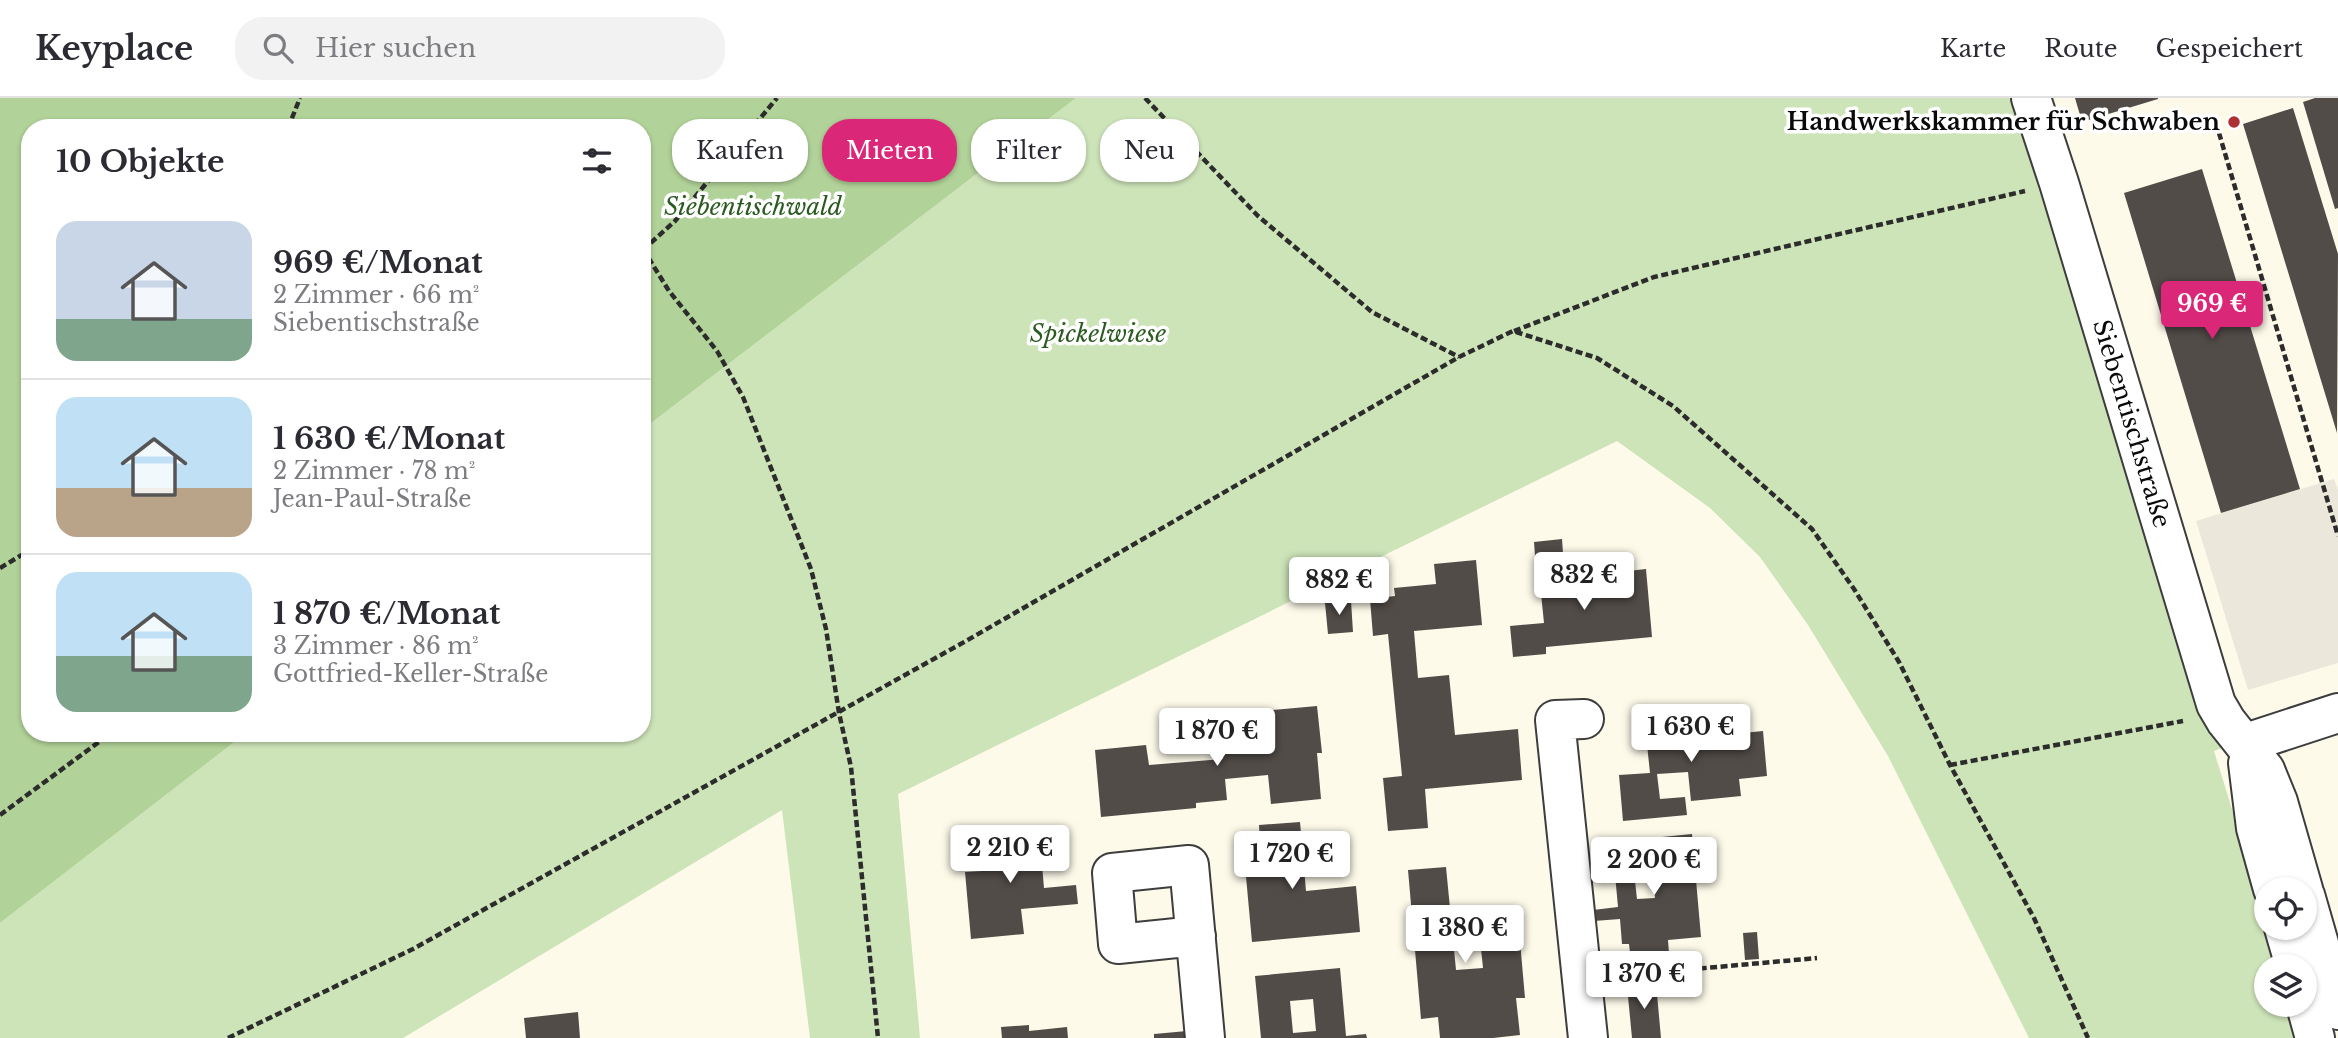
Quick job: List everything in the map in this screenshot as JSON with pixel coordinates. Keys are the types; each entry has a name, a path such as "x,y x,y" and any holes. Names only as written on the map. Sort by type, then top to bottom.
{"street":[{"name":"Siebentischstraße","path":"2031,98 2216,704 2265,770 2278,802 2300,877"},
{"path":"2270,877 2256,828 2246,743 2338,713"},
{"path":"1584,719 1556,720 1588,1038"},
{"path":"1196,936 1205,1038"},
{"path":"2317,937 2338,1010"},
{"path":"2309,1017 2315,1038"}],"path":[{"path":"292,119 300,98"},
{"path":"651,243 675,221 777,98"},
{"path":"1145,98 1258,216 1372,312 1460,357"},
{"path":"2219,133 2338,536"},
{"path":"228,1038 414,948 839,713 1460,357 1513,331 1654,277 2059,183"},
{"path":"651,263 669,291 717,351 743,397 811,569 826,629 839,713 851,767 878,1038"},
{"path":"1513,331 1597,358 1673,406 1812,529 1854,589 1899,662 1950,765 2034,918 2088,1038"},
{"path":"0,568 21,555"},
{"path":"1950,765 2221,713"},
{"path":"0,815 99,742"},
{"path":"1581,980 1817,958"}],"green space":[{"name":"Siebentischwald","path":"0,98 1076,98 1049,119 971,119 971,178 651,423 651,119 21,119 21,742 234,742 0,923"},
{"name":"Spickelwiese","path":"1076,98 2022,98 2222,748 2214,751 2254,880 2254,940 2270,940 2276,954 2254,954 2254,1017 2296,1017 2302,1038 2029,1038 1888,756 1808,625 1760,557 1710,508 1617,441 898,794 920,1038 810,1038 782,810 403,1038 0,1038 0,923 234,742 651,742 651,423 971,178 971,182 1086,182 1086,119 1049,119"}],"shaded area":[{"path":"2334,479 2338,490 2338,663 2248,690 2196,521"}],"building":[{"path":"2075,98 2158,98 2158,99 2082,122"},
{"path":"2315,98 2338,98 2338,208 2335,209 2303,102"},
{"path":"2293,108 2338,254 2337,433 2243,124"},
{"path":"2202,169 2300,489 2221,513 2124,193"},
{"path":"1562,539 1563,553 1535,556 1534,542"},
{"path":"1476,560 1482,625 1414,631 1418,678 1449,675 1455,735 1518,729 1522,780 1425,789 1428,828 1388,831 1383,778 1402,776 1388,634 1373,636 1370,599 1395,596 1394,588 1436,584 1434,564"},
{"path":"1574,561 1577,591 1620,588 1619,572 1646,569 1652,637 1546,647 1546,654 1513,657 1510,626 1544,623 1538,564"},
{"path":"1351,601 1353,632 1328,634 1325,603"},
{"path":"1317,706 1322,753 1317,753 1321,799 1271,804 1268,775 1225,779 1227,800 1196,803 1196,808 1101,817 1095,750 1146,745 1149,765 1223,759 1220,733 1264,729 1262,711"},
{"path":"1708,710 1710,729 1732,728 1733,734 1763,731 1767,776 1739,779 1741,796 1691,801 1688,772 1657,774 1660,799 1685,797 1687,815 1623,821 1619,775 1650,773 1644,716"},
{"path":"1300,822 1306,891 1356,886 1360,932 1252,942 1243,844 1260,843 1259,825"},
{"path":"1039,830 1044,888 1076,885 1078,904 1021,909 1024,934 971,939 965,872 982,871 978,835"},
{"path":"1692,834 1701,937 1668,940 1670,967 1632,971 1629,944 1622,944 1620,919 1594,921 1593,910 1618,907 1612,842","holes":["1653,879 1655,898 1637,899 1635,881"]},
{"path":"1446,867 1456,970 1483,968 1477,910 1517,907 1525,998 1516,998 1520,1035 1440,1038 1438,1017 1421,1019 1408,870"},
{"path":"1757,932 1759,959 1745,960 1743,933"},
{"path":"1340,968 1346,1036 1366,1034 1367,1038 1261,1038 1255,976","holes":["1313,999 1316,1031 1293,1033 1290,1001"]},
{"path":"1656,983 1661,1038 1632,1038 1627,986"},
{"path":"578,1012 580,1038 526,1038 524,1018"},
{"path":"1029,1025 1029,1031 1067,1027 1068,1038 1002,1038 1001,1027"},
{"path":"1187,1031 1188,1038 1154,1038 1154,1034"}],"place":[{"name":"Handwerkskammer für Schwaben","path":"2234,122"}]}
